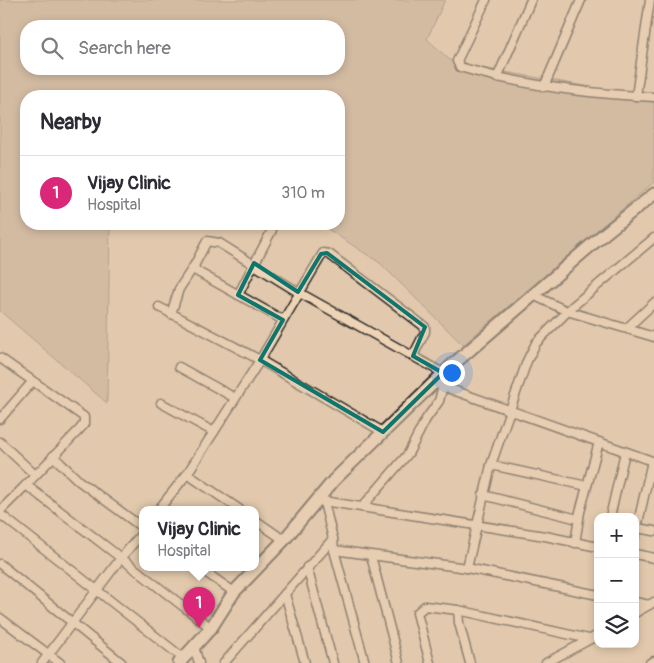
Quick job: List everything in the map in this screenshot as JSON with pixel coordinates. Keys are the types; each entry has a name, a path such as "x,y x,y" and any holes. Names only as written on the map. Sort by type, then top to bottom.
{"street":[{"path":"486,0 457,61 460,67 497,78 544,87 654,96"},
{"path":"497,78 531,0"},
{"path":"544,87 581,0"},
{"path":"636,96 650,0"},
{"path":"362,507 408,454 426,419 438,401 438,385 443,373 654,194"},
{"path":"238,296 272,230"},
{"path":"467,568 475,526 491,465 526,361 536,344 568,311 654,238"},
{"path":"171,314 179,289 204,246 210,240 254,263 298,292 443,373"},
{"path":"161,506 187,474 260,360 321,254 329,254 425,327 425,332 413,356"},
{"path":"194,266 196,271 283,320"},
{"path":"533,295 568,311 654,337"},
{"path":"627,328 654,303"},
{"path":"159,307 260,360 383,432"},
{"path":"0,370 3,361 84,417 84,424 80,429 0,513 181,661 211,628 234,592 254,571"},
{"path":"178,367 235,398"},
{"path":"0,419 32,382"},
{"path":"438,385 625,452 653,459 639,520"},
{"path":"259,566 383,432 438,385"},
{"path":"161,403 214,432"},
{"path":"0,442 35,475"},
{"path":"575,543 578,519 598,442"},
{"path":"611,513 625,452"},
{"path":"53,456 79,481 139,525"},
{"path":"491,465 587,486"},
{"path":"187,474 235,506"},
{"path":"26,485 211,628"},
{"path":"646,491 654,493"},
{"path":"483,495 578,519"},
{"path":"323,497 362,507 545,536 594,546"},
{"path":"323,497 334,539 334,550 365,663"},
{"path":"259,523 284,540"},
{"path":"639,532 654,531"},
{"path":"42,663 96,590 139,537"},
{"path":"224,663 307,567 334,539"},
{"path":"334,550 467,568 594,594"},
{"path":"639,555 654,558"},
{"path":"371,556 399,663"},
{"path":"0,564 122,663"},
{"path":"307,567 333,663"},
{"path":"204,571 234,592"},
{"path":"285,594 305,663"},
{"path":"639,610 651,603"},
{"path":"430,663 418,610 425,606 458,610 590,639"},
{"path":"458,610 459,623 470,663"},
{"path":"0,618 60,663"},
{"path":"546,663 594,636"},
{"path":"194,647 199,663"},
{"path":"650,663 654,661"}],"highlighted area":[{"path":"327,253 425,327 413,356 443,373 383,432 260,360 283,320 238,295 254,263 298,292 321,254"}],"shaded area":[{"path":"0,0 445,0 427,39 453,63 654,98 654,182 463,345 380,263 329,230 345,230 345,90 20,90 20,230 110,230 107,403 0,311"}],"place":[{"name":"Vijay Clinic","path":"199,628"}]}
